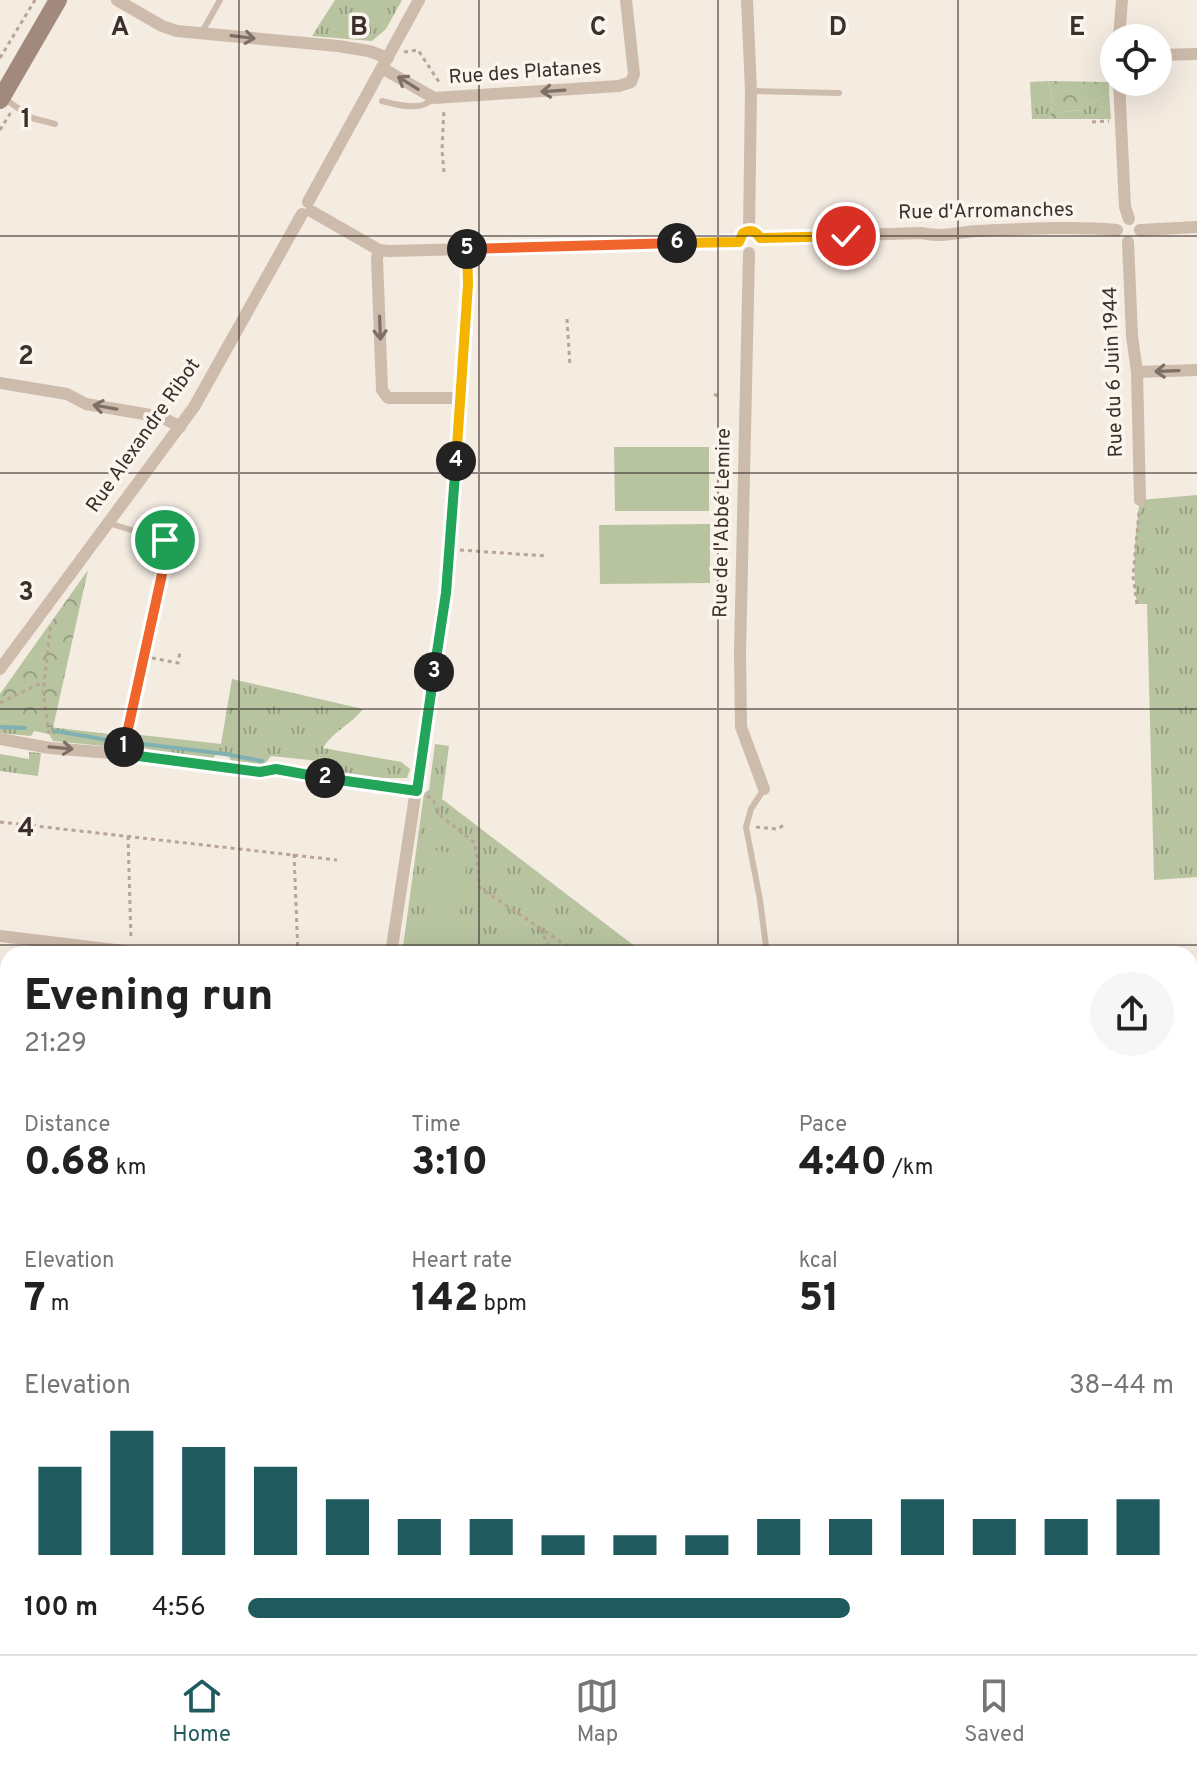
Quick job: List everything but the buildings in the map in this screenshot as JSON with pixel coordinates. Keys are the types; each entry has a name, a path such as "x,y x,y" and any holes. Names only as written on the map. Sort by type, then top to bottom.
{"main road":[{"path":"1,99 58,0"}],"street":[{"name":"Rue des Platanes","path":"117,0 162,26 177,31 369,51 434,98 606,87 631,82 634,74 626,0"},
{"name":"Rue Alexandre Ribot","path":"0,669 206,389 419,0"},
{"path":"747,0 755,235 759,249 749,253 741,249 739,242 743,233 755,235"},
{"path":"1120,24 1122,0"},
{"path":"1172,55 1197,54"},
{"path":"1119,96 1125,207 1129,219"},
{"path":"307,209 379,250 739,242"},
{"path":"1129,219 1140,230 1134,241 1128,242 1118,236 1117,230 1123,221 1129,219"},
{"path":"1140,230 1197,227"},
{"name":"Rue d'Arromanches","path":"755,235 921,233 941,237 999,230 1117,230"},
{"name":"Rue du 6 Juin 1944","path":"1128,242 1132,336 1137,372 1140,500"},
{"path":"392,946 446,593 468,284 467,248"},
{"path":"379,250 382,390 388,398 460,398"},
{"name":"Rue de l'Abbé Lemire","path":"749,253 741,727 764,789"},
{"path":"1137,372 1197,370"},
{"path":"0,383 67,394 86,404 162,417 180,427"},
{"path":"0,739 50,748 260,772 276,769 417,791"},
{"path":"0,936 82,946"}],"lane":[{"path":"202,32 220,0"},
{"path":"751,91 839,93"},
{"name":"Rue des Platanes","path":"382,101 411,106 429,104 434,98"},
{"path":"1,99 32,118 55,124"},
{"path":"108,523 165,540 168,547 123,754"},
{"path":"764,789 751,809 746,827 766,946"}],"path":[{"path":"0,58 35,0"},
{"path":"1092,122 1120,121"},
{"path":"567,319 570,366"},
{"path":"1137,604 1133,576 1140,500"},
{"path":"449,550 546,556"},
{"path":"50,748 53,741 47,728 43,691 49,627 54,619"},
{"path":"144,656 178,663 180,652"},
{"path":"0,703 45,681"},
{"path":"417,791 432,798 441,816 475,843 480,888 567,946"},
{"path":"0,822 337,860"},
{"path":"746,827 777,829 786,824"},
{"path":"128,836 131,946"},
{"path":"294,854 298,946"},
{"path":"537,926 550,946"}],"green space":[{"path":"335,0 402,0 386,29 372,41 312,36"},
{"path":"1048,81 1053,99 1050,119 1032,119 1030,82"},
{"path":"1048,81 1100,82 1100,96 1104,96 1082,110 1060,112 1055,119 1050,119 1053,99"},
{"path":"1109,96 1111,119 1055,119 1060,112 1082,110"},
{"path":"614,447 709,447 709,511 615,511"},
{"path":"1197,495 1197,877 1154,880 1147,604 1137,604 1135,591 1137,526 1140,500"},
{"path":"710,524 710,583 600,584 599,525"},
{"path":"88,570 53,728 0,721 0,694"},
{"path":"232,679 363,709 323,748 401,762 410,769 407,778 320,772 319,761 271,756 263,766 232,764 229,756 216,754 213,758 174,758 135,748 132,734 221,744"},
{"path":"0,721 117,735 114,747 53,741 49,734 34,731 31,736 0,733"},
{"path":"435,744 449,746 442,799 635,946 403,946 424,793 429,790"},
{"path":"29,752 41,753 38,776 0,771 0,754 29,759"},
{"path":"433,850 468,855 456,941 421,936"}],"waterway":[{"path":"0,727 25,728"},
{"path":"56,731 113,741"},
{"path":"143,744 262,761"}],"route":[{"path":"165,540 168,547 123,754 260,772 276,769 417,791 446,593 468,284 467,248 739,242 740,236 749,231 760,238 846,236"}]}
